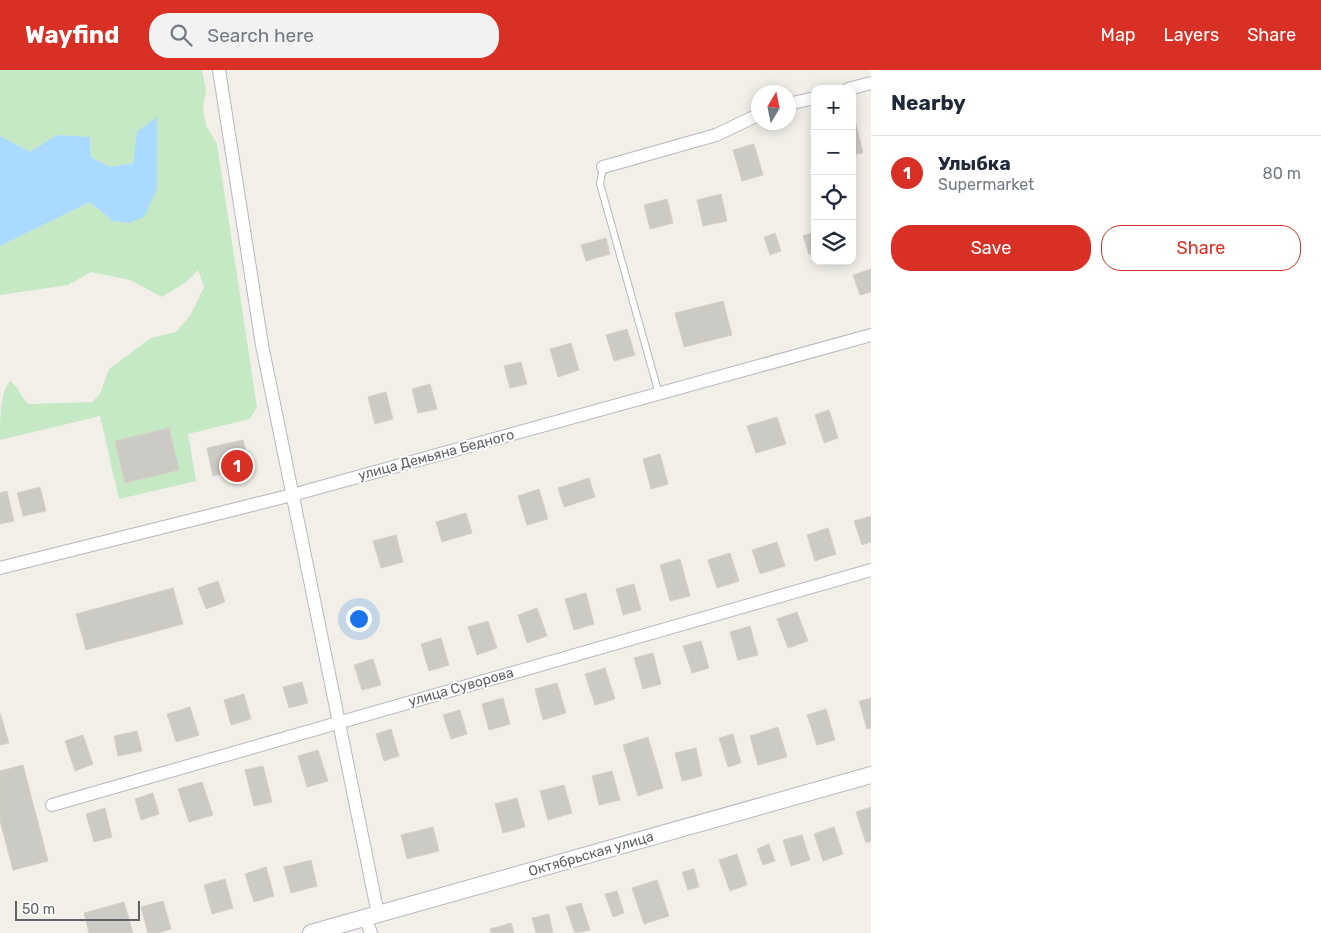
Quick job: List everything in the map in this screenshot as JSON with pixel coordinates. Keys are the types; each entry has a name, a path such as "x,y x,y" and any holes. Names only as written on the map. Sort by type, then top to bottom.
{"street":[{"path":"219,70 262,345 339,722 372,915 371,933"},
{"path":"856,87 871,83"},
{"path":"796,102 811,99"},
{"path":"603,168 716,135 751,118"},
{"name":"улица Демьяна Бедного","path":"0,568 292,495 871,336"},
{"name":"улица Суворова","path":"52,805 871,570"},
{"name":"Октябрьская улица","path":"311,933 871,775"}],"lane":[{"path":"603,168 600,184 659,394"}],"green space":[{"path":"0,70 202,70 206,90 203,109 206,125 217,144 257,407 250,419 188,434 196,481 119,499 100,416 0,440 2,400 10,381 29,404 92,402 100,394 109,369 151,338 176,332 190,316 204,287 198,270 186,282 162,297 130,280 91,272 68,285 0,295 0,246 90,202 113,221 129,223 137,132 133,163 110,167 91,157 90,138 57,135 30,152 0,136"}],"water":[{"path":"157,117 157,189 144,217 129,223 113,221 90,202 0,246 0,136 30,152 57,135 90,137 91,157 110,167 133,163 137,132"}],"building":[{"path":"856,124 863,153 856,154"},
{"path":"754,144 763,175 742,181 733,150"},
{"path":"721,194 727,221 703,226 697,200"},
{"path":"667,199 673,223 650,229 644,205"},
{"path":"775,233 781,251 770,255 764,237"},
{"path":"811,233 811,253 809,254 803,236"},
{"path":"606,238 610,254 586,261 581,245"},
{"path":"871,269 871,292 860,295 853,275"},
{"path":"723,301 732,335 684,347 675,313"},
{"path":"627,329 635,355 614,361 606,335"},
{"path":"571,343 579,370 558,377 550,349"},
{"path":"521,362 527,384 510,388 504,366"},
{"path":"430,384 437,409 418,413 412,389"},
{"path":"386,392 393,419 375,424 368,397"},
{"path":"829,410 838,438 824,443 815,415"},
{"path":"777,417 786,444 756,453 747,426"},
{"path":"169,428 179,470 125,483 115,441"},
{"path":"243,440 250,467 213,476 207,448"},
{"path":"660,454 668,484 651,489 643,459"},
{"path":"589,478 595,497 564,507 558,488"},
{"path":"40,487 46,511 23,516 17,493"},
{"path":"539,489 548,519 527,525 518,496"},
{"path":"7,491 14,521 0,524 0,493"},
{"path":"466,513 472,533 442,542 436,522"},
{"path":"871,516 871,542 862,545 854,521"},
{"path":"828,528 836,554 815,561 807,535"},
{"path":"396,535 403,562 381,568 373,541"},
{"path":"777,542 785,566 760,574 752,550"},
{"path":"730,553 739,581 717,588 708,560"},
{"path":"680,559 690,596 670,601 660,565"},
{"path":"218,581 225,602 206,609 198,588"},
{"path":"634,584 641,610 623,615 616,589"},
{"path":"173,588 183,624 86,650 76,614"},
{"path":"586,593 594,624 574,630 565,599"},
{"path":"537,608 547,636 527,643 518,615"},
{"path":"797,612 808,641 788,648 777,619"},
{"path":"488,621 497,648 477,655 468,627"},
{"path":"750,626 758,655 738,660 730,632"},
{"path":"441,638 449,665 429,671 421,644"},
{"path":"701,641 709,668 692,673 683,646"},
{"path":"653,653 661,684 643,689 634,658"},
{"path":"373,659 381,685 362,690 354,665"},
{"path":"605,668 615,699 595,705 585,674"},
{"path":"302,682 308,703 289,708 283,687"},
{"path":"557,683 566,713 543,720 535,689"},
{"path":"244,694 251,719 231,725 224,700"},
{"path":"503,698 510,724 489,730 482,704"},
{"path":"871,698 871,728 867,729 859,701"},
{"path":"190,707 199,735 176,742 167,714"},
{"path":"826,709 835,740 817,745 807,715"},
{"path":"460,710 467,734 451,739 443,715"},
{"path":"0,713 9,743 0,745"},
{"path":"778,727 787,757 758,765 750,736"},
{"path":"391,729 399,756 384,761 376,734"},
{"path":"137,731 142,751 118,756 114,736"},
{"path":"733,734 741,763 728,767 719,738"},
{"path":"83,735 93,764 75,771 65,741"},
{"path":"648,737 663,788 638,796 623,745"},
{"path":"696,748 702,776 682,781 675,753"},
{"path":"318,750 328,781 307,787 298,756"},
{"path":"23,765 48,861 13,870 0,821 0,771"},
{"path":"263,766 272,802 254,806 245,770"},
{"path":"612,771 620,800 599,805 592,776"},
{"path":"202,782 213,815 189,822 178,789"},
{"path":"564,785 572,813 548,820 540,791"},
{"path":"153,793 159,814 141,820 135,799"},
{"path":"517,798 525,827 503,833 495,804"},
{"path":"871,807 871,841 866,843 856,812"},
{"path":"105,808 112,837 94,842 86,814"},
{"path":"433,827 439,851 407,859 401,835"},
{"path":"834,827 843,854 823,861 814,834"},
{"path":"802,835 810,860 791,866 783,840"},
{"path":"769,844 775,861 763,865 757,849"},
{"path":"737,854 747,885 730,891 719,860"},
{"path":"311,860 317,886 291,893 284,867"},
{"path":"266,867 274,896 254,902 245,874"},
{"path":"694,869 699,887 688,890 682,872"},
{"path":"225,879 233,908 212,914 204,885"},
{"path":"657,880 669,916 644,924 632,888"},
{"path":"617,891 624,913 613,917 605,894"},
{"path":"163,901 171,929 158,933 148,933 141,907"},
{"path":"124,902 133,933 89,933 84,913"},
{"path":"581,903 590,930 575,933 566,907"},
{"path":"549,914 553,933 536,933 532,918"},
{"path":"511,923 514,933 491,933 490,929"}],"place":[{"name":"Улыбка","path":"237,466"}]}
